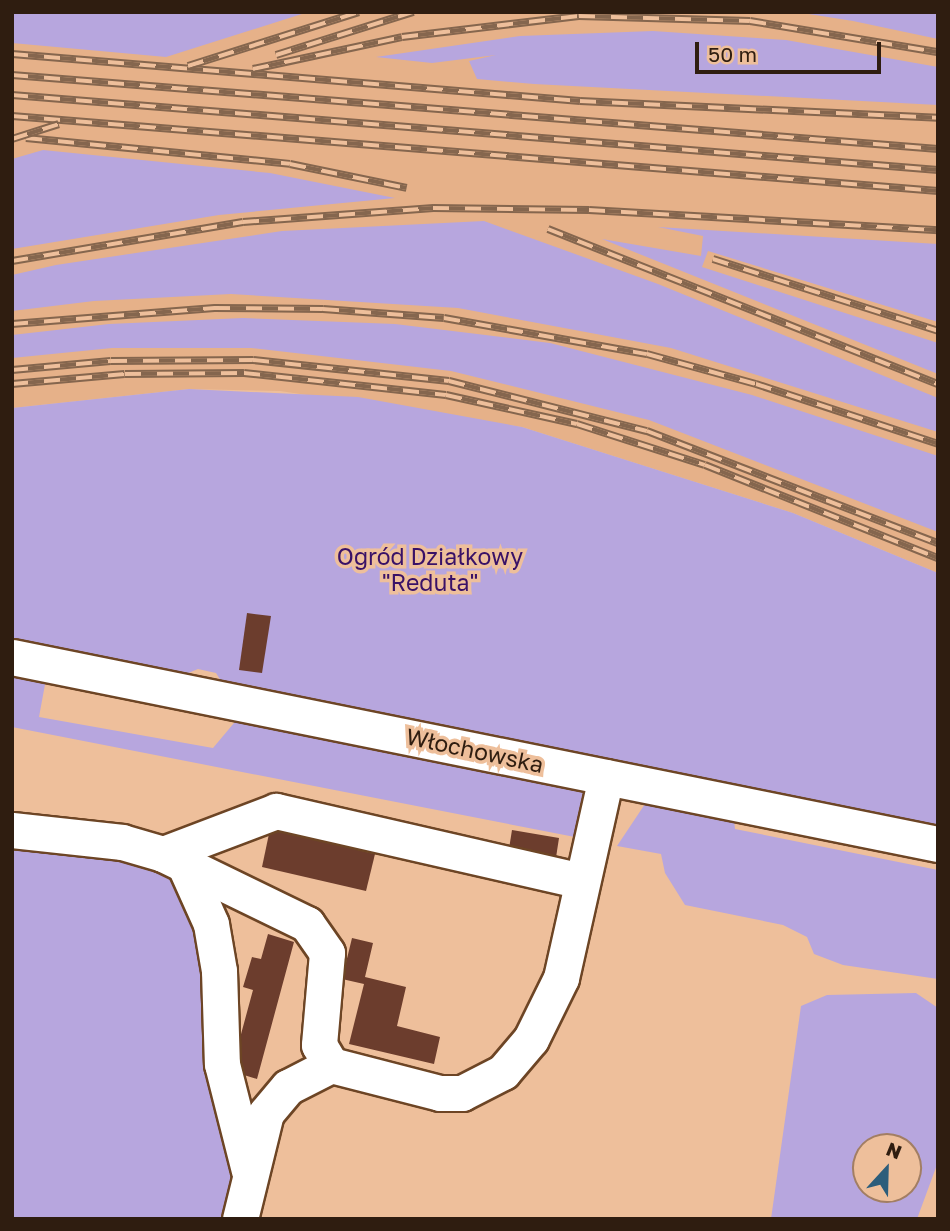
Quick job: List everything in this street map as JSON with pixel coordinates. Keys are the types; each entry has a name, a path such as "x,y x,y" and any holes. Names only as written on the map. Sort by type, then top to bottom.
{"street":[{"name":"Włochowska","path":"12,657 938,844"},
{"path":"240,1219 249,1171 267,1113 288,1087 331,1065 440,1093 462,1093 503,1072 531,1039 561,978 606,777"},
{"path":"174,861 276,811 581,881"},
{"path":"12,830 122,842 174,861 307,924 327,953 319,1045 331,1065"},
{"path":"174,861 211,924 219,971 222,1064 249,1171"}],"shaded area":[{"path":"12,12 938,12 938,573 793,513 522,427 280,391 189,389 12,408"}],"green space":[{"path":"12,12 305,13 166,57 12,43"},
{"path":"796,12 938,12 938,39 853,21"},
{"path":"653,31 786,40 938,67 938,105 534,84 477,79 469,61 496,55 432,63 376,57 520,36"},
{"path":"43,150 270,173 395,198 219,215 12,249 12,159"},
{"path":"484,221 658,284 938,398 938,432 671,348 458,308 231,294 94,301 12,311 12,275 56,265 282,231"},
{"path":"658,227 938,244 938,322 708,251 702,267 938,343 938,374 602,239 701,256 703,236"},
{"path":"243,318 395,324 550,343 752,395 938,456 938,532 649,420 451,371 251,348 112,348 12,358 12,335 109,324"},
{"name":"Ogród Działkowy \"Reduta\"","path":"189,389 358,397 522,427 793,513 938,573 938,832 226,689 216,673 198,669 176,678 12,646 12,408"},
{"path":"12,672 46,679 39,717 213,748 234,723 253,713 590,784 580,838 12,727"},
{"path":"657,795 733,811 735,829 938,870 938,979 843,965 814,954 807,937 783,925 685,905 665,873 661,854 617,846 645,804"},
{"path":"12,839 170,869 198,924 239,1172 228,1219 12,1219"},
{"path":"916,993 938,1008 938,1162 917,1219 771,1219 801,1006 827,995"}],"building":[{"path":"247,613 271,616 262,673 239,670"},
{"path":"270,829 375,854 366,891 262,867"},
{"path":"512,830 559,838 555,864 508,855"},
{"path":"268,934 294,942 257,1079 231,1071 253,990 243,987 252,957 261,959"},
{"path":"352,938 373,943 365,977 406,987 397,1026 440,1037 434,1064 349,1044 364,984 342,979"}],"railway":[{"path":"188,66 359,12"},
{"path":"276,55 413,12"},
{"path":"253,69 402,37 579,16 750,21 938,52"},
{"path":"12,54 580,101 938,118"},
{"path":"12,75 938,149"},
{"path":"12,95 938,170"},
{"path":"12,116 938,191"},
{"path":"12,139 59,124"},
{"path":"26,138 290,164 407,188"},
{"path":"12,261 243,222 433,208 589,210 938,230"},
{"path":"548,229 938,384"},
{"path":"713,259 938,331"},
{"path":"12,324 214,308 323,309 444,318 647,354 756,384 938,444"},
{"path":"12,370 111,361 253,360 449,381 647,431 938,543"},
{"path":"12,384 125,374 244,373 446,395 577,424 705,465 938,558"}]}
